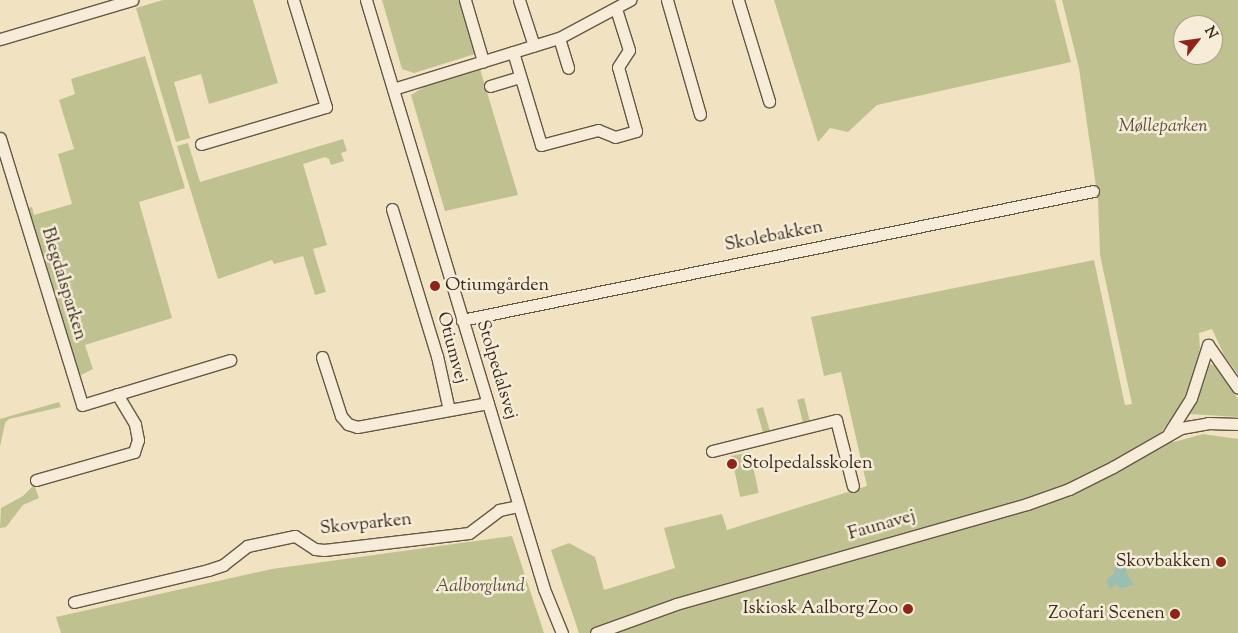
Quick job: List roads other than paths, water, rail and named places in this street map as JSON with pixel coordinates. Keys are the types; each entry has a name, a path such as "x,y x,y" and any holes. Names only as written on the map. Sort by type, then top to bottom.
{"street":[{"path":"0,39 132,0"},
{"path":"201,144 326,107 293,0"},
{"name":"Stolpedalsvej","path":"366,0 518,506 544,589 562,633"},
{"path":"465,0 483,61"},
{"path":"519,0 534,46"},
{"path":"393,89 559,38 616,10 630,0"},
{"path":"667,0 700,114"},
{"path":"738,0 769,101"},
{"path":"512,52 541,145 598,130 615,137 636,131 618,67 629,50 616,10"},
{"path":"559,38 568,68"},
{"path":"490,86 520,77"},
{"name":"Blegdalsparken","path":"0,138 82,405 230,360"},
{"name":"Skolebakken","path":"462,320 1093,191"},
{"name":"Otiumvej","path":"392,209 437,356 449,410"},
{"name":"Faunavej","path":"1169,433 1191,398 1208,345 1238,388"},
{"name":"Otiumvej","path":"322,357 341,416 348,424 357,427 488,403"},
{"path":"36,480 134,452 138,440 135,424 117,394"},
{"path":"712,451 836,420 853,486"},
{"name":"Faunavej","path":"596,633 685,602 1027,504 1069,489 1113,468 1169,433 1208,423 1238,424"},
{"name":"Skovparken","path":"74,602 208,570 223,565 247,546 295,536 315,549 324,550 469,533 499,510 518,506"}],"water":[{"path":"1117,556 1125,560 1127,574 1134,585 1120,588 1117,584 1110,589 1106,581 1114,573"}],"place":[{"name":"Otiumgården","path":"435,286"},
{"name":"Stolpedalsskolen","path":"732,464"},
{"name":"Skovbakken","path":"1221,562"},
{"name":"Iskiosk Aalborg Zoo","path":"908,609"},
{"name":"Zoofari Scenen","path":"1175,614"}],"park label":[{"name":"Mølleparken","path":"1163,127"},
{"name":"Aalborglund","path":"480,587"}]}
